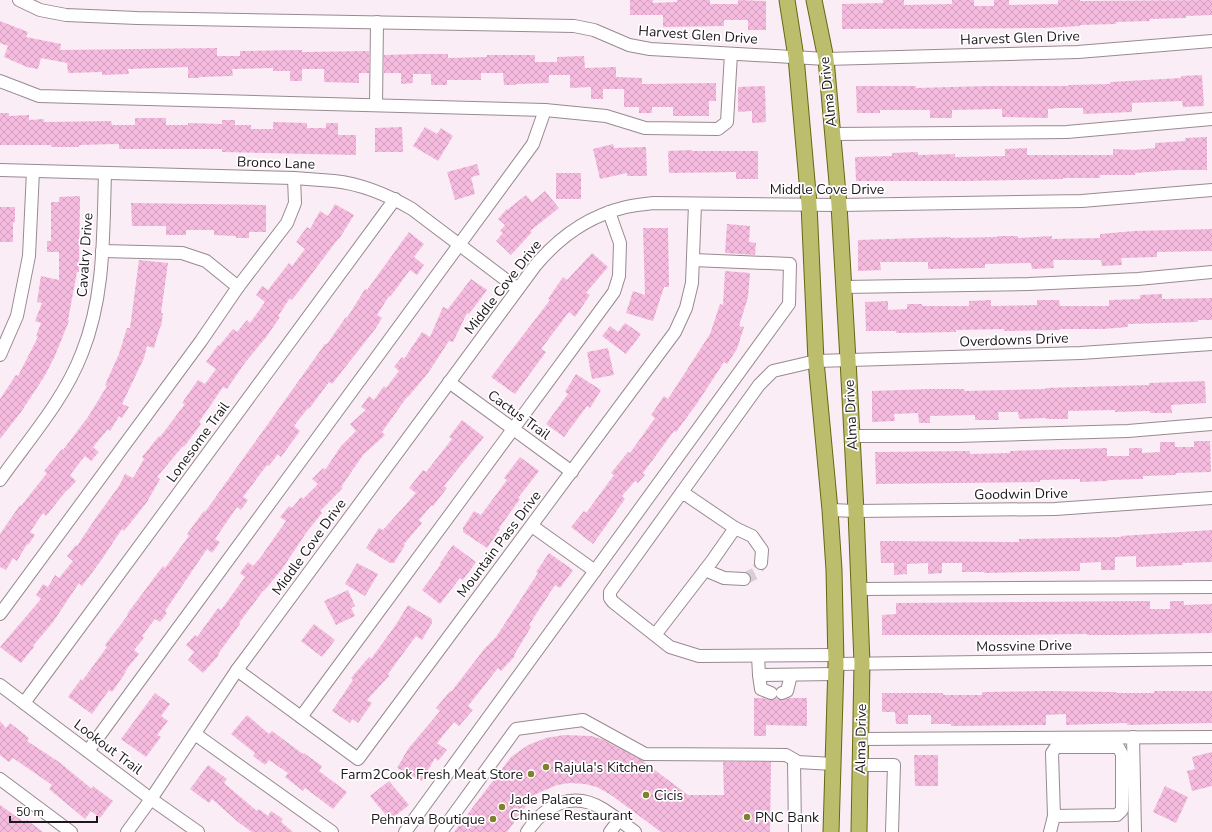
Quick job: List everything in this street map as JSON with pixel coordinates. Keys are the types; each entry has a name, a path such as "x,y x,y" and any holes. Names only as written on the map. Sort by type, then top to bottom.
{"main road":[{"name":"Alma Drive","path":"787,0 796,57 809,204 816,361 834,570 836,664 831,832"},
{"name":"Alma Drive","path":"814,0 826,59 839,205 848,360 862,663 859,832"}],"street":[{"name":"Harvest Glen Drive","path":"19,0 40,10 66,15 137,18 574,26 594,30 629,45 650,49 826,59 1078,52 1212,41"},
{"path":"376,105 377,22"},
{"path":"0,81 38,96 545,110 606,116 645,128 718,129 727,122 732,54"},
{"path":"88,751 533,144 545,110"},
{"path":"833,134 1067,132 1212,119"},
{"name":"Bronco Lane","path":"0,170 294,178 336,181 368,188 395,199 412,209 518,289"},
{"path":"0,355 17,316 29,256 32,171"},
{"name":"Cavalry Drive","path":"0,480 50,412 66,387 82,353 94,316 101,278 105,174"},
{"path":"0,614 201,341 238,287 287,223 295,204 294,178"},
{"name":"Middle Cove Drive","path":"127,832 151,799 237,670 449,382 549,249 574,228 609,212 627,206 654,203 839,205 1082,201 1212,190"},
{"name":"Lonesome Trail","path":"24,703 395,199"},
{"name":"Mountain Pass Drive","path":"237,670 358,759 675,332 686,308 692,283 695,204"},
{"path":"301,717 614,292 618,276 620,243 609,212"},
{"path":"102,251 182,253 206,261 238,287"},
{"path":"405,832 789,304 790,264 693,260"},
{"path":"844,287 1029,284 1212,272"},
{"name":"Overdowns Drive","path":"655,635 613,602 610,598 610,592 760,385 773,371 816,361 1088,353 1212,344"},
{"name":"Cactus Trail","path":"449,382 572,472"},
{"path":"852,436 957,436 1128,431 1212,424"},
{"path":"682,492 735,528 752,536 762,550 761,563"},
{"name":"Goodwin Drive","path":"830,510 1055,510 1212,498"},
{"path":"532,526 595,571"},
{"path":"735,528 655,635 670,647 699,656 758,656 836,664"},
{"path":"705,570 724,578 744,579"},
{"path":"859,589 1212,587"},
{"path":"758,656 760,689 776,693 787,691 792,675"},
{"name":"Mossvine Drive","path":"836,664 1212,659"},
{"path":"759,675 792,675 836,664"},
{"name":"Lookout Trail","path":"0,685 151,799 198,832"},
{"path":"441,832 516,729 583,720 644,754 786,755 798,762 833,764"},
{"path":"194,734 332,832"},
{"path":"1134,737 1135,832"},
{"path":"861,738 1212,737"},
{"path":"1050,832 1054,816 1052,753 1056,747 1118,747 1122,754 1122,810 1117,815 1054,816"},
{"path":"794,760 795,832"},
{"path":"860,765 894,764 892,832"},
{"path":"0,780 71,832"},
{"path":"527,832 546,810 560,803 574,800 589,802 602,808 635,832"},
{"path":"610,832 619,820"}],"building":[{"path":"630,0 653,0 653,3 677,2 677,0 710,0 710,4 738,4 738,0 766,1 766,30 748,30 748,20 724,20 724,26 663,27 663,15 630,15"},
{"path":"883,0 904,0 904,5 952,4 952,0 974,0 974,6 994,6 994,0 1009,0 1009,5 1058,4 1058,0 1212,0 1212,15 1186,16 1186,18 1149,19 1150,21 1116,22 1116,24 1044,28 842,29 842,4 883,3"},
{"path":"0,21 28,32 26,37 61,44 60,50 217,48 217,56 240,56 240,51 369,51 369,73 359,73 359,83 324,82 324,69 302,69 302,81 290,81 290,71 273,71 273,68 232,69 233,76 199,78 188,78 188,67 128,69 129,74 102,75 102,72 68,73 67,63 41,58 38,69 27,67 4,57 8,46 0,43"},
{"path":"448,54 448,58 487,57 487,55 535,55 535,62 557,62 557,57 584,56 585,68 616,67 616,77 642,78 642,84 716,83 716,101 709,101 709,116 673,116 673,107 652,107 652,113 639,113 639,107 624,107 624,89 603,89 603,99 591,99 591,87 570,88 570,75 549,75 549,83 504,85 503,73 481,73 481,80 447,80 447,85 431,85 431,74 413,74 413,83 401,84 401,73 384,73 384,55"},
{"path":"1202,75 1204,106 1183,107 1182,101 1132,103 1132,112 1083,114 1083,108 1059,108 1048,109 1048,118 1002,117 1002,109 952,110 952,118 930,118 930,110 880,110 880,113 857,113 856,86 916,86 916,88 1068,86 1110,84 1110,82 1181,78 1181,76"},
{"path":"765,86 766,122 752,123 752,111 738,112 738,87"},
{"path":"0,113 9,113 9,116 29,115 29,120 44,119 44,122 111,121 112,125 135,125 135,118 166,118 166,125 188,125 188,123 222,124 222,120 235,120 235,125 251,125 251,129 273,129 273,122 307,123 307,128 326,128 326,123 338,123 338,135 356,135 356,155 222,152 222,149 119,149 119,144 79,145 79,147 51,147 51,145 0,145"},
{"path":"402,127 403,152 375,152 375,128"},
{"path":"425,127 437,134 441,128 453,136 438,161 413,146"},
{"path":"1207,137 1207,170 1178,170 1135,173 1135,175 1100,175 1100,178 964,181 856,181 855,157 892,156 892,153 918,152 918,155 955,154 955,157 1005,156 1005,149 1027,148 1027,155 1113,155 1113,149 1135,150 1155,148 1155,143 1185,141 1185,138"},
{"path":"613,144 614,148 646,147 647,176 627,176 627,173 600,179 593,149"},
{"path":"668,151 758,151 758,179 736,179 736,172 669,173"},
{"path":"477,164 480,175 471,177 475,194 455,200 447,172"},
{"path":"556,173 581,173 581,199 556,199"},
{"path":"545,191 559,208 530,231 532,232 511,255 496,241 503,233 500,231 505,225 498,219 507,209 526,195 532,202"},
{"path":"80,196 79,272 77,272 69,321 54,358 44,377 21,412 0,439 0,399 16,375 18,376 38,337 36,336 41,323 35,321 42,303 37,302 41,276 59,280 59,252 47,252 47,241 51,241 51,202 59,202 59,197"},
{"path":"131,203 266,205 266,232 249,232 249,238 214,235 214,230 186,230 186,235 166,235 166,226 132,226"},
{"path":"335,204 354,215 339,239 292,300 290,298 278,316 280,317 267,336 244,364 227,389 223,387 199,422 201,424 184,447 183,446 157,477 160,479 147,502 124,531 122,529 82,586 79,583 53,622 21,663 0,647 41,599 36,595 43,584 48,587 55,575 59,578 73,561 67,556 76,545 77,546 119,486 125,474 133,478 144,459 142,457 159,436 160,437 185,404 182,403 198,380 205,384 216,369 206,362 218,345 219,346 233,329 237,332 247,320 250,323 265,302 256,295 262,286 268,290 289,263 292,266 305,249 296,242 307,227 310,229 320,211 328,216"},
{"path":"0,207 15,207 13,242 0,242"},
{"path":"727,224 750,226 749,242 756,243 755,255 725,253"},
{"path":"643,228 668,228 669,287 664,287 653,321 626,313 633,291 645,295"},
{"path":"1212,229 1212,251 1157,252 1157,257 1121,258 1122,265 1102,266 1101,260 1053,260 1054,268 1032,269 1031,263 985,264 985,268 928,269 928,262 880,262 881,270 858,271 858,240 997,236 1018,236 1018,238 1052,236 1052,239 1100,238 1100,234 1134,231"},
{"path":"409,232 424,244 414,257 424,265 417,275 410,270 390,297 389,296 377,315 382,318 376,328 332,384 329,382 294,426 300,431 281,457 278,454 269,466 267,465 243,497 248,500 241,510 237,507 215,539 220,542 212,553 207,549 165,611 167,613 160,622 155,619 142,636 144,638 134,650 139,654 125,671 126,672 112,692 109,690 92,714 68,697 107,647 105,645 163,566 165,568 189,536 187,534 204,511 205,512 325,344 327,344 346,317 347,318 365,289 367,290"},
{"path":"592,253 608,267 586,293 590,295 575,317 569,312 541,349 546,352 515,394 491,377 550,300 548,299 563,277 567,280"},
{"path":"139,260 168,263 161,313 163,313 161,327 154,348 147,346 144,358 122,404 129,407 122,418 119,416 110,431 108,429 93,447 99,452 91,461 85,456 70,475 76,481 46,516 43,513 30,532 35,535 28,545 27,544 17,561 13,558 6,570 0,567 0,534 20,505 21,506 47,473 44,471 62,449 63,450 88,417 107,386 105,385 119,354 127,328 130,328"},
{"path":"725,271 750,273 748,297 739,326 744,327 737,349 727,364 724,362 698,402 676,432 674,431 643,473 645,475 638,483 635,481 622,496 625,499 593,544 571,527 584,511 586,513 614,475 611,473 628,452 630,453 655,418 651,415 664,396 668,399 710,334 720,304 723,305"},
{"path":"471,279 487,290 469,314 467,313 453,342 449,341 428,373 407,397 382,432 385,435 363,455 341,487 343,488 320,511 322,513 306,533 282,569 239,623 240,624 218,654 219,655 203,673 188,660 194,652 186,645 195,635 197,637 218,608 221,610 245,577 240,573 248,562 253,566 260,558 286,521 280,517 289,506 292,508 301,497 303,499 318,484 312,479 323,468 325,470 341,446 356,431 350,424 366,410 361,407 369,396 374,400 384,386 386,388 399,371 394,367 402,357 404,359 422,332 430,337 443,307 448,309"},
{"path":"1162,294 1162,299 1212,298 1212,320 1198,320 1198,322 1128,324 1128,327 1103,329 1004,331 1004,329 956,330 956,332 896,333 896,331 866,331 865,302 888,301 888,310 907,309 907,304 922,304 922,306 969,306 969,301 991,300 991,306 1037,305 1037,300 1059,300 1060,306 1109,306 1109,300 1140,299 1140,295"},
{"path":"625,323 641,334 626,354 602,336 610,326 618,332"},
{"path":"608,348 614,375 592,379 587,352"},
{"path":"576,374 601,390 590,408 587,406 564,437 546,424 568,394 565,392"},
{"path":"1205,381 1206,403 1171,405 1172,413 1150,413 1150,411 1115,412 1115,410 1068,411 1068,419 1019,419 1018,412 998,412 999,420 975,420 975,415 930,416 930,423 919,423 918,413 894,414 895,421 872,422 872,391 929,389 964,389 965,391 1045,389"},
{"path":"462,420 484,437 444,486 447,488 433,506 432,505 419,520 422,523 404,544 405,545 394,563 390,563 366,548 379,528 383,530 416,493 409,488 423,470 426,472 452,439 449,437"},
{"path":"1194,441 1210,441 1211,472 1176,473 1176,475 1143,476 1143,479 1108,481 1080,482 1080,479 1040,480 1040,482 876,484 875,452 970,451 970,454 1010,453 1010,451 1107,448 1107,456 1129,456 1129,448 1142,448 1142,453 1160,452 1160,442 1175,442 1175,447 1194,447"},
{"path":"520,457 539,471 518,498 520,499 499,528 500,529 487,548 463,532 463,528 474,511 481,515 507,480 504,478"},
{"path":"1212,530 1212,562 1182,563 1183,565 1136,567 1136,556 1115,557 1115,570 1101,570 1101,562 1080,563 1080,571 984,573 962,572 962,563 942,563 942,573 928,574 928,563 907,564 907,574 894,575 894,563 881,563 880,541 1019,542 1019,539 1121,537"},
{"path":"453,545 476,562 463,580 460,578 440,604 422,590"},
{"path":"549,553 573,570 560,588 555,585 529,625 531,627 514,655 515,656 501,671 498,668 468,706 473,710 459,726 454,722 437,743 447,750 438,761 435,758 422,781 397,768 408,749 440,711 436,708 450,691 451,692 485,648 496,637 538,573 536,572"},
{"path":"357,563 378,574 365,596 345,584"},
{"path":"348,590 355,606 351,608 355,616 336,625 324,601"},
{"path":"1150,601 1150,609 1170,609 1170,601 1184,601 1184,605 1212,604 1212,633 1121,635 882,635 882,615 896,614 896,603"},
{"path":"408,605 432,619 432,623 422,640 416,636 388,674 389,676 367,700 372,703 358,723 352,719 350,723 332,711 353,680 351,678 369,657 371,659"},
{"path":"314,624 335,640 322,657 301,641"},
{"path":"1046,691 1154,693 1154,691 1212,691 1212,723 1066,725 1066,714 1046,715 1046,725 951,726 951,724 931,724 931,715 908,715 908,724 896,724 895,712 882,712 882,693 943,693 943,695 982,695 982,692"},
{"path":"155,693 170,704 161,716 168,721 157,735 161,737 146,757 121,739"},
{"path":"754,698 772,700 776,698 781,700 790,698 807,698 807,726 766,725 766,736 754,736"},
{"path":"247,715 269,734 272,731 322,766 319,771 347,792 333,809 305,788 303,791 285,777 288,773 269,760 265,765 253,756 255,753 231,734"},
{"path":"0,721 6,728 10,723 29,738 27,741 59,762 92,789 93,786 113,801 100,818 91,811 85,819 49,789 52,785 13,758 9,762 0,755"},
{"path":"564,735 591,736 602,739 643,761 688,795 724,795 723,762 771,762 770,832 661,832 611,795 597,787 585,784 570,783 557,785 534,795 507,832 454,832 511,757 528,745 546,738"},
{"path":"1212,752 1212,786 1192,791 1187,771 1195,769 1192,757"},
{"path":"914,755 938,755 938,786 915,786"},
{"path":"208,765 227,779 224,783 257,811 259,809 268,816 271,811 283,819 281,822 293,832 252,832 212,799 209,803 190,789"},
{"path":"389,781 409,805 390,820 370,796"},
{"path":"1165,786 1188,797 1176,823 1153,812"},
{"path":"0,805 24,822 27,820 43,832 0,832"}],"tunnel":[{"path":"744,579 756,573 761,563"}],"place":[{"name":"Rajula's Kitchen","path":"546,767"},
{"name":"Farm2Cook Fresh Meat Store","path":"531,774"},
{"name":"Cicis","path":"646,795"},
{"name":"Jade Palace Chinese Restaurant","path":"502,807"},
{"name":"PNC Bank","path":"747,817"},
{"name":"Pehnava Boutique","path":"493,819"}]}
